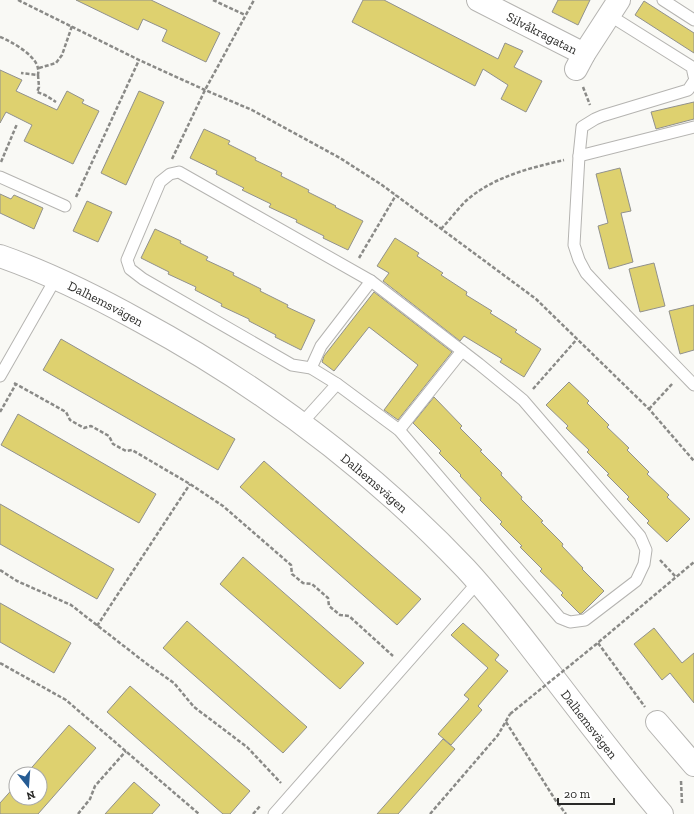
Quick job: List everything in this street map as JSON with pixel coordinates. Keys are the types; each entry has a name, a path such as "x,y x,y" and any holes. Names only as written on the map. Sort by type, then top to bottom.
{"street":[{"name":"Silvåkragatan","path":"478,0 580,62 614,7"},
{"name":"Dalhemsvägen","path":"0,256 56,278 106,302 216,365 260,394 301,424 390,495 478,582 500,608 634,781 662,814"},
{"path":"657,722 694,765"}],"lane":[{"path":"663,0 694,20"},
{"path":"614,7 692,67 694,76"},
{"path":"694,81 688,90 595,119 582,127 574,245 579,260 586,273 694,385"},
{"path":"579,156 694,127"},
{"path":"179,172 352,270 371,281 523,400 640,536 646,550 644,564 636,581 585,620 570,622 560,618 399,430 337,384 311,368 292,366 150,282 130,269 127,260 160,182 170,174 179,172"},
{"path":"0,177 65,206"},
{"path":"0,376 56,278"},
{"path":"311,368 322,346 371,281"},
{"path":"399,430 462,351"},
{"path":"301,424 337,384"},
{"path":"274,814 478,582"}],"path":[{"path":"18,0 140,60 252,110 295,132 340,158 396,195 536,300 649,409 694,461"},
{"path":"213,0 246,15"},
{"path":"170,174 172,158 205,90 254,0"},
{"path":"39,68 56,63 62,55 72,26"},
{"path":"0,37 20,48 34,59 39,68 39,87 37,92 45,94 56,102"},
{"path":"65,206 77,197 140,60"},
{"path":"580,62 595,119"},
{"path":"20,73 38,75"},
{"path":"0,164 17,124"},
{"path":"441,229 467,200 491,183 525,169 579,156"},
{"path":"352,270 396,195"},
{"path":"523,400 577,339"},
{"path":"649,409 682,373"},
{"path":"11,382 66,412 70,420 84,428 91,426 109,436 113,444 126,451 132,450 190,484 223,506 291,565 292,574 303,583 312,584 328,598 329,606 340,615 349,616 404,666"},
{"path":"0,412 16,384"},
{"path":"97,626 190,484"},
{"path":"646,550 658,557 676,577"},
{"path":"430,814 498,735 510,714 598,643 694,562"},
{"path":"0,570 17,581 71,605 174,683 194,707 247,747 291,794"},
{"path":"598,643 657,722"},
{"path":"0,663 66,700 199,814"},
{"path":"506,722 556,801 566,814"},
{"path":"78,814 90,799 95,786 126,751"}],"building":[{"path":"76,0 151,0 220,33 206,62 162,41 167,30 143,19 138,30"},
{"path":"363,0 384,0 498,59 505,43 523,51 514,67 542,81 526,112 501,99 508,85 483,69 475,86 352,22"},
{"path":"558,0 590,0 578,25 552,12"},
{"path":"644,1 694,33 694,53 635,15"},
{"path":"0,70 22,80 16,91 57,110 67,91 84,100 82,103 99,111 73,164 24,141 32,125 6,112 0,123"},
{"path":"139,91 164,102 126,185 101,173"},
{"path":"694,102 694,119 656,129 651,112"},
{"path":"204,129 230,141 228,144 256,158 255,160 282,173 281,176 363,221 348,250 323,238 324,236 296,222 297,220 269,207 271,204 242,190 244,188 216,174 217,171 190,158"},
{"path":"620,168 631,211 621,213 633,262 609,269 598,226 608,223 596,174"},
{"path":"0,194 11,199 14,195 43,208 34,229 0,213"},
{"path":"87,201 112,212 98,242 73,231"},
{"path":"155,229 181,241 180,243 208,257 206,260 234,273 233,275 261,289 260,291 288,305 287,307 315,320 301,350 275,337 276,335 249,321 249,319 221,306 222,304 195,290 196,287 168,274 169,272 141,258"},
{"path":"395,238 419,253 417,256 443,273 441,275 467,292 466,295 492,311 490,313 517,330 515,332 541,349 524,377 500,362 502,359 464,336 460,341 383,281 389,273 377,266"},
{"path":"654,263 665,306 640,312 629,269"},
{"path":"374,292 452,352 398,420 384,410 418,365 369,327 334,371 322,362 324,356"},
{"path":"694,305 694,350 680,354 669,311"},
{"path":"61,339 235,439 218,470 43,370"},
{"path":"569,382 589,401 587,403 609,425 607,427 629,448 627,450 649,472 647,474 669,495 667,497 690,519 667,542 647,523 649,521 627,499 629,497 587,452 589,450 566,428 568,426 546,405"},
{"path":"434,397 462,426 460,428 502,473 501,475 522,497 521,499 543,521 541,522 563,544 562,546 583,568 582,569 604,591 582,613 580,614 561,595 563,593 540,571 542,569 500,524 502,522 480,500 481,498 460,476 461,475 439,453 441,451 413,423"},
{"path":"18,414 156,494 139,523 1,445"},
{"path":"264,461 421,599 397,625 240,487"},
{"path":"0,504 114,569 97,599 0,544"},
{"path":"243,557 364,663 340,689 220,584"},
{"path":"0,603 71,643 54,673 0,642"},
{"path":"187,621 307,727 283,753 163,648"},
{"path":"463,623 499,655 495,660 508,671 478,706 482,710 451,745 438,734 469,699 464,695 488,668 451,635"},
{"path":"654,628 682,663 694,653 694,703 670,673 662,680 634,644"},
{"path":"130,686 250,791 230,814 223,814 107,712"},
{"path":"69,725 96,748 48,803 48,766 33,766"},
{"path":"443,739 455,749 398,814 377,814"},
{"path":"134,782 160,805 152,814 105,814"},
{"path":"8,794 8,806 45,806 38,814 0,814 0,803"}]}
